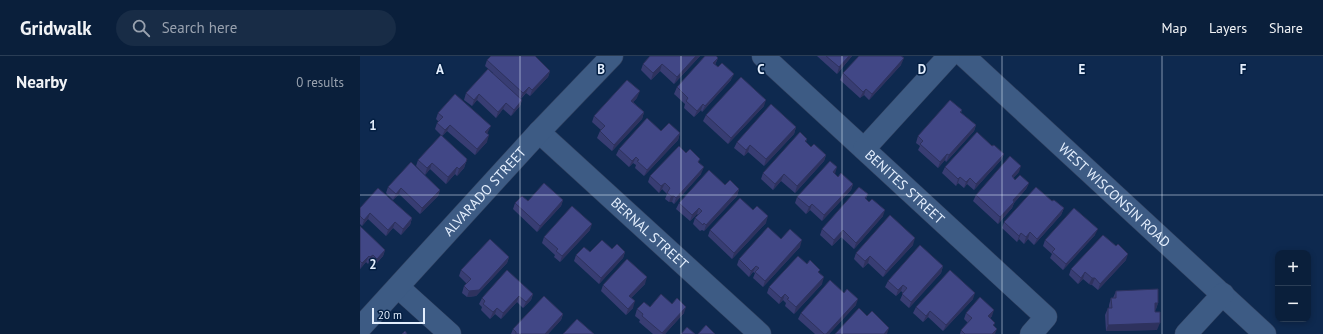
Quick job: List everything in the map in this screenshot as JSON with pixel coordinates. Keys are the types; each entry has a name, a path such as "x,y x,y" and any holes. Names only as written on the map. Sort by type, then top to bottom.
{"street":[{"name":"ALVARADO STREET","path":"360,328 539,132 612,56"},
{"name":"BENITES STREET","path":"764,56 1046,318 1031,334"},
{"path":"864,149 949,56"},
{"name":"WEST WISCONSIN ROAD","path":"964,56 1265,334"},
{"name":"BERNAL STREET","path":"539,132 760,334"},
{"path":"398,287 450,334"},
{"path":"1186,334 1223,294"}],"building":[{"path":"491,56 535,56 550,71 532,90 529,87 523,93 487,60"},
{"path":"650,56 696,56 677,77 662,64 653,73 643,64"},
{"path":"705,56 716,56 718,58 713,63 718,67 722,63 734,74 705,106 703,104 697,111 686,101 688,98 677,87"},
{"path":"826,56 849,56 839,67"},
{"path":"859,56 901,56 904,58 872,94 866,89 863,92 843,73"},
{"path":"488,69 522,100 514,110 506,103 498,112 479,94 474,100 466,93"},
{"path":"741,77 766,100 731,138 706,115"},
{"path":"627,80 640,91 631,101 644,112 614,145 600,131 605,126 594,116"},
{"path":"455,94 491,126 485,132 489,135 477,149 450,125 445,130 437,123 443,117 438,113"},
{"path":"950,100 962,110 960,112 976,125 949,155 947,154 940,162 920,144 923,141 918,136"},
{"path":"771,104 796,127 766,159 750,145 746,150 737,142"},
{"path":"647,118 661,131 669,123 680,133 647,170 637,161 639,160 636,157 632,161 619,149"},
{"path":"800,132 807,139 805,141 811,147 814,144 826,155 797,186 784,174 775,184 763,173"},
{"path":"977,132 992,146 994,145 1004,154 976,184 970,178 966,182 960,177 958,179 945,167"},
{"path":"441,135 467,159 459,169 457,167 448,177 432,163 427,168 418,160"},
{"path":"679,146 686,153 690,149 700,159 698,162 704,167 676,198 667,193 670,188 665,183 661,186 650,176"},
{"path":"1010,156 1021,166 1012,176 1015,180 1020,175 1029,183 1000,217 976,195"},
{"path":"830,161 837,167 833,172 838,177 841,173 853,184 824,215 812,204 809,207 797,197"},
{"path":"411,162 440,190 422,208 401,188 396,194 388,187"},
{"path":"709,170 725,185 730,180 739,189 706,225 704,223 703,225 695,218 702,211 699,208 692,215 679,203"},
{"path":"544,183 563,200 540,226 515,203 522,196 528,201"},
{"path":"859,187 868,194 865,198 869,202 872,199 885,210 856,243 843,230 834,240 822,229"},
{"path":"1036,187 1052,201 1054,200 1064,208 1037,239 1030,232 1026,237 1021,233 1019,236 1004,222"},
{"path":"378,188 412,218 403,229 395,222 388,230 370,213 364,220 360,216 360,208"},
{"path":"740,198 753,210 757,206 768,216 734,253 710,230"},
{"path":"572,206 592,224 562,256 556,251 558,249 544,237"},
{"path":"1074,208 1098,229 1066,264 1052,252 1055,249 1045,240"},
{"path":"890,215 915,238 886,271 870,256 865,261 856,253"},
{"path":"360,226 385,250 377,259 373,255 370,257 369,256 362,263 360,261"},
{"path":"768,227 781,239 790,229 802,240 765,281 755,272 759,268 756,266 751,271 739,259"},
{"path":"1103,235 1116,246 1118,244 1128,254 1100,284 1095,278 1092,278 1085,272 1081,278 1071,269"},
{"path":"490,239 509,257 479,290 469,291 464,286 471,279 461,270"},
{"path":"602,240 612,249 617,244 625,252 601,278 576,255 584,247 590,252"},
{"path":"920,245 943,266 911,302 902,294 907,288 903,285 898,290 888,281"},
{"path":"798,256 807,264 810,260 820,270 818,272 824,277 796,307 787,299 789,298 785,294 781,298 769,287"},
{"path":"627,259 647,277 629,296 635,301 628,309 603,285"},
{"path":"507,270 533,294 526,302 519,296 503,313 497,308 493,312 483,304 485,301 482,298"},
{"path":"950,270 975,293 946,325 930,311 926,316 916,307"},
{"path":"830,280 844,293 847,289 858,299 826,334 824,334 801,313"},
{"path":"1158,289 1158,303 1155,303 1155,312 1160,312 1160,323 1108,325 1108,308 1112,308 1111,298 1116,298 1116,291"},
{"path":"661,294 672,304 677,298 686,307 662,333 642,316 643,314 637,309 644,302 650,307"},
{"path":"544,296 563,314 545,334 516,334 513,329"},
{"path":"980,297 994,310 988,316 995,323 993,325 997,329 992,334 965,334 961,330 972,318 966,313"},
{"path":"859,308 867,316 872,311 889,328 884,334 835,334"},
{"path":"577,319 594,334 563,334"},
{"path":"706,325 715,334 698,334"},
{"path":"687,327 695,334 681,334"}]}
